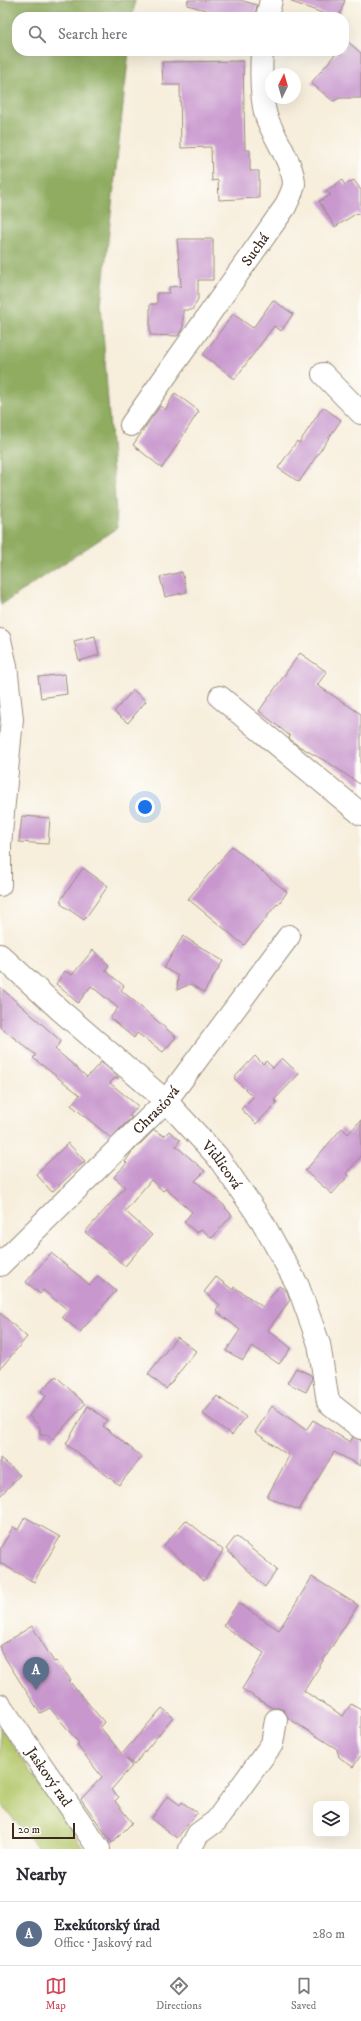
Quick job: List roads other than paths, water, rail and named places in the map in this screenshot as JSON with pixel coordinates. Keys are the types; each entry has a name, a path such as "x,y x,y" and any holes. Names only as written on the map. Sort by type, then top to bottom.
{"street":[{"path":"268,12 271,0"},
{"name":"Suchá","path":"131,425 285,207 294,185 292,172 266,115 262,56"},
{"path":"324,374 361,412"},
{"path":"0,640 6,666 12,719 0,844 0,885"},
{"path":"220,697 361,814"},
{"name":"Chrasťová","path":"0,1265 166,1101 289,936"},
{"name":"Vidlicová","path":"0,955 61,1011 166,1101 217,1156 262,1221 298,1286 319,1344 328,1402 361,1428"},
{"name":"Jaskový rad","path":"0,1705 99,1849"},
{"path":"190,1849 198,1834 216,1821 272,1744 276,1720"}],"place":[{"name":"Exekútorský úrad","path":"36,1690"}]}
